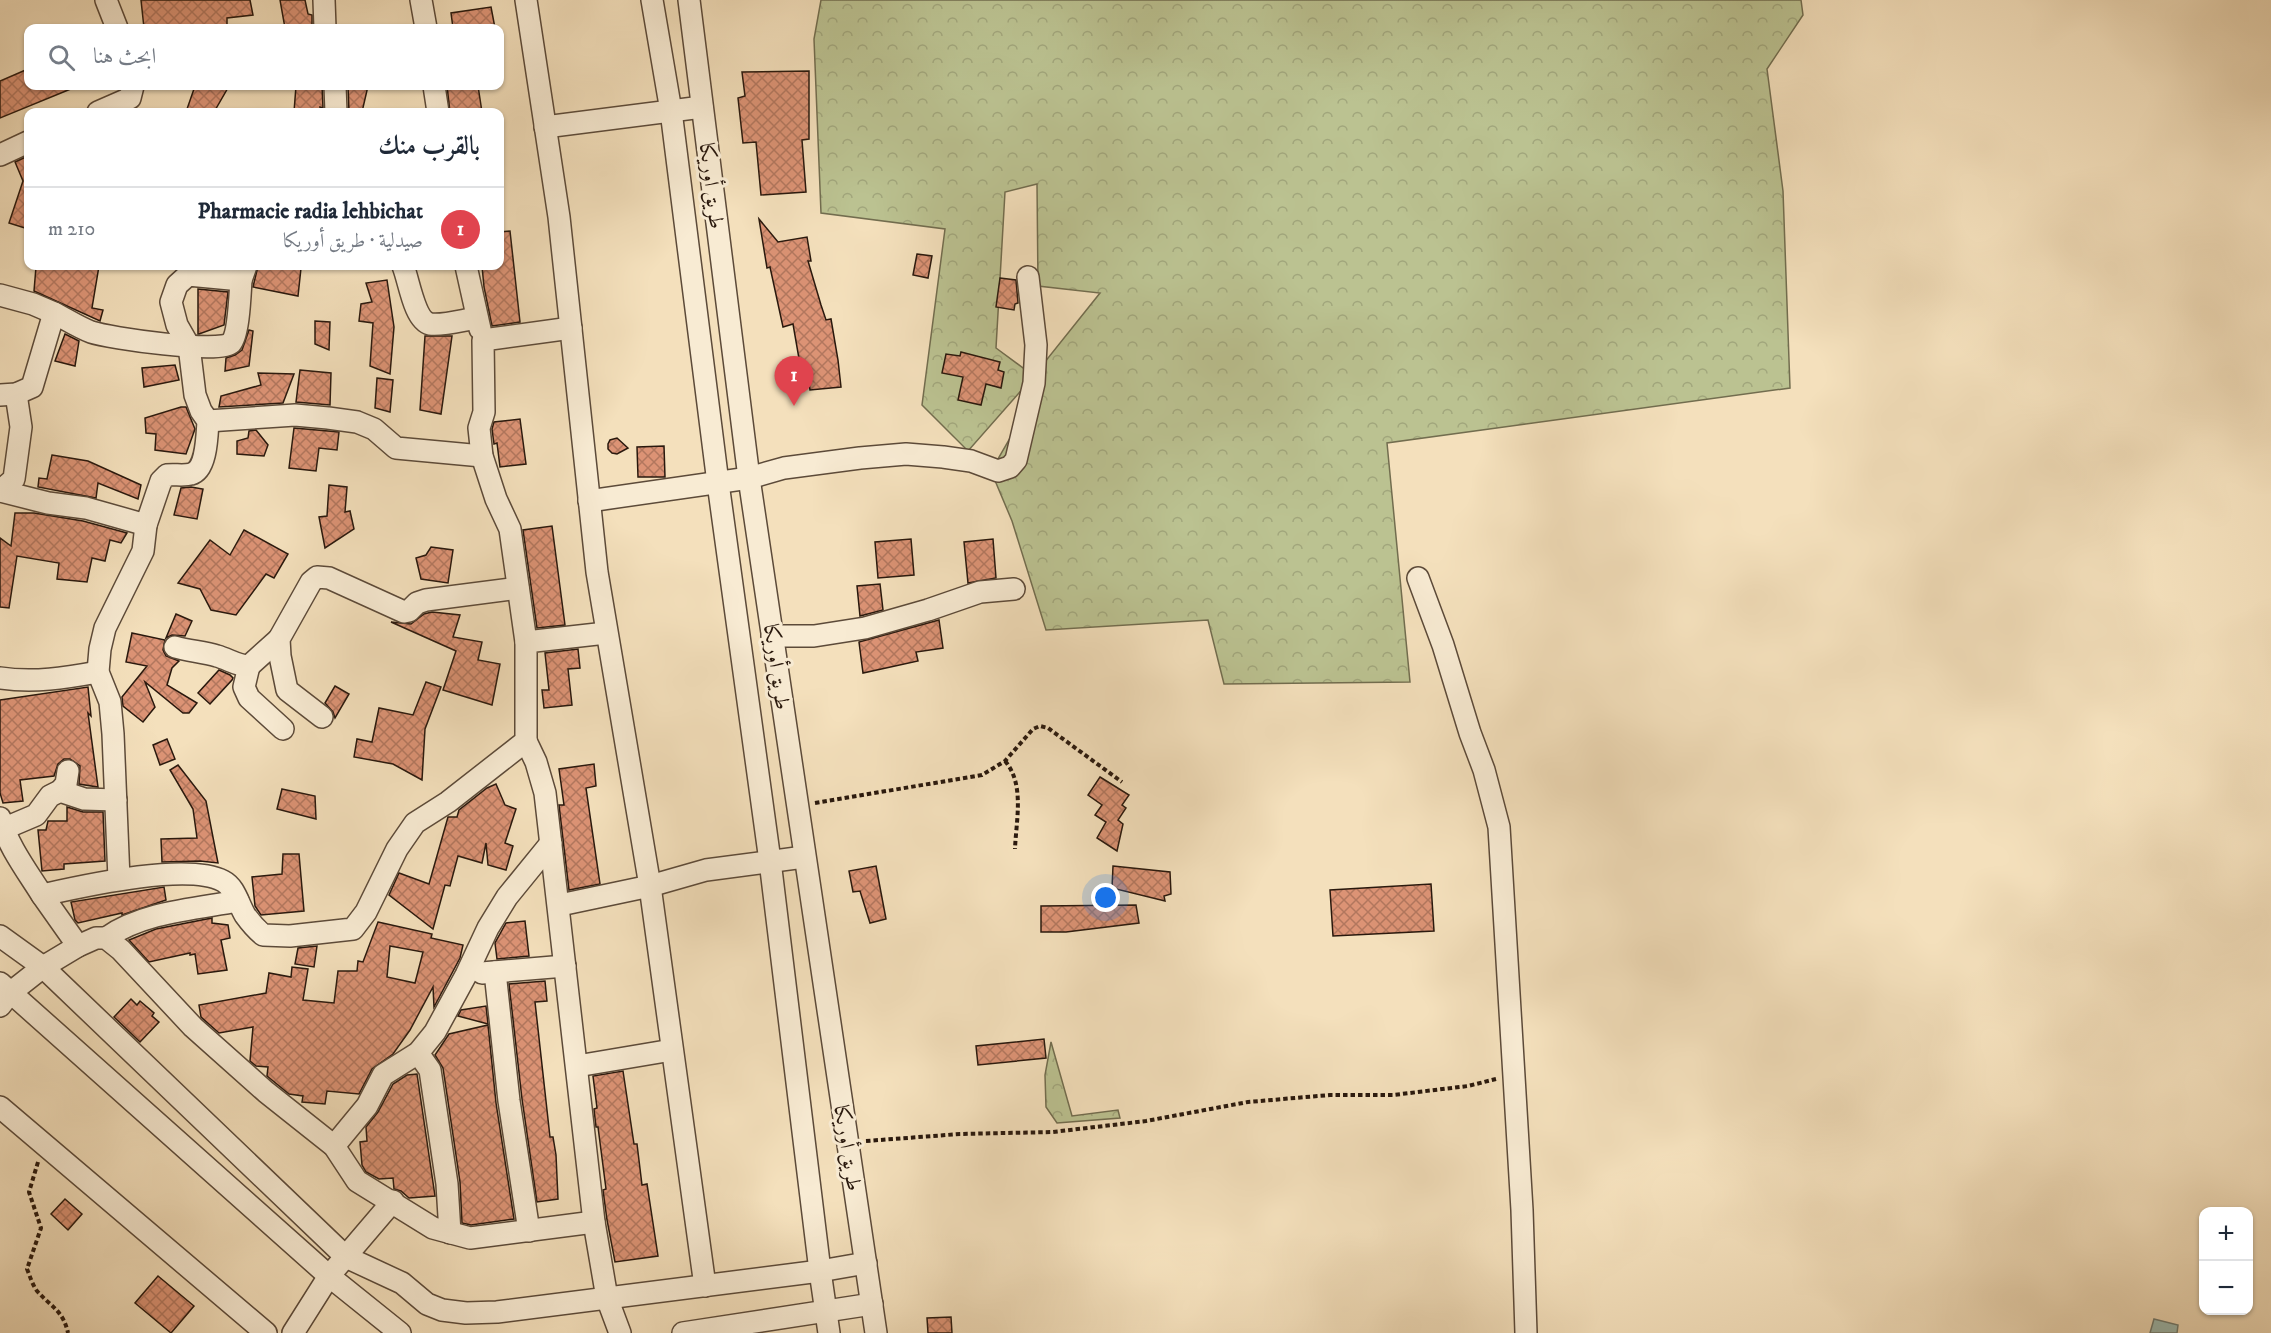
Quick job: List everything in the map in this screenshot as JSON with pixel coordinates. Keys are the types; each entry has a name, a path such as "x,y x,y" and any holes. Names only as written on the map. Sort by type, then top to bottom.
{"street":[{"path":"106,0 115,24"},
{"path":"324,0 325,24"},
{"path":"421,0 425,24"},
{"path":"526,0 559,217 606,633 650,886 705,1286"},
{"path":"652,0 672,111 718,483 770,861 828,1323"},
{"name":"طريق أوريكا","path":"689,0 749,478 876,1333"},
{"path":"113,108 130,98 132,90"},
{"path":"335,90 336,108"},
{"path":"435,90 437,108"},
{"path":"545,127 702,107"},
{"path":"0,155 24,144"},
{"path":"404,270 417,312 424,321 432,324 477,318"},
{"path":"467,270 483,340 484,412 479,428 482,456 496,499 510,529 526,642 526,741 536,762 545,793 560,905 594,1222 607,1298 621,1333"},
{"path":"0,295 33,304 91,332 110,337 189,346 224,346 232,342 236,333 244,273 188,275 177,285 171,302 177,325 189,346 195,395 208,421 203,462 198,471 191,474 167,475 161,481 146,525 143,551 105,628 98,672 110,702 119,879"},
{"path":"590,501 749,478 784,468 906,454 971,461 998,471 1010,467 1016,459 1035,383 1036,345 1028,277"},
{"path":"0,491 14,479 21,427 8,395 32,387 54,313"},
{"path":"483,340 571,328"},
{"path":"208,421 295,415 328,418 357,422 374,429 386,442 396,448 482,456"},
{"path":"0,491 48,503 86,508 146,525"},
{"path":"283,729 249,698 244,687 249,666 279,639 311,582 317,577 329,578 404,612 426,600 518,588"},
{"path":"1418,578 1443,645 1484,770 1499,827 1522,1210 1526,1333"},
{"path":"772,636 814,636 865,628 980,592 1014,589"},
{"path":"526,642 606,633"},
{"path":"279,639 282,670 287,690 322,717"},
{"path":"175,647 195,653 215,655 243,666 249,666"},
{"path":"0,678 25,682 53,680 98,672"},
{"path":"42,895 119,879 202,874 224,881 233,890 245,915 263,935 290,936 353,929 366,912 397,849 415,823 448,802 526,741"},
{"path":"68,771 66,784 60,791 50,796 36,815 2,824 42,895 78,946"},
{"path":"60,791 84,799 116,800"},
{"path":"334,1146 367,1106 383,1075 418,1053 435,1032 488,928 507,897 551,843"},
{"path":"560,905 650,886 706,870 804,857"},
{"path":"238,901 141,920 120,928 106,938 96,938 78,946 3,994 329,1276 400,1333"},
{"path":"0,936 43,967 346,1257 402,1283 427,1304 442,1310 497,1312 820,1271 866,1263"},
{"path":"106,938 121,950 193,1027 266,1092 334,1146 357,1181 393,1201 433,1228 470,1238 594,1222"},
{"path":"466,975 565,966"},
{"path":"495,972 509,1101 529,1231"},
{"path":"577,1066 672,1050"},
{"path":"418,1053 430,1070 447,1184 450,1233"},
{"path":"0,1107 266,1333"},
{"path":"293,1333 329,1276 393,1201"},
{"path":"683,1333 828,1323 872,1304"}],"path":[{"path":"797,806 974,778 991,771 1005,761 1033,729 1044,727 1122,782"},
{"path":"1005,761 1014,773 1018,787 1015,849"},
{"path":"847,1142 960,1134 1053,1131 1146,1121 1248,1102 1330,1095 1393,1095 1468,1086 1513,1075"},
{"path":"43,1144 29,1192 41,1228 27,1269 35,1288 65,1320 68,1333"}],"green space":[{"path":"821,0 1801,0 1803,15 1767,69 1783,191 1790,388 1387,443 1410,682 1224,684 1208,620 1046,630 1012,521 991,471 1035,395 1044,363 1100,293 1038,286 1037,184 1005,192 996,348 1034,376 968,451 922,405 945,229 821,213 814,39"},
{"path":"1051,1042 1072,1116 1118,1110 1120,1118 1057,1123 1046,1107 1045,1075"}],"water":[{"path":"2154,1319 2178,1325 2177,1333 2150,1333"}],"building":[{"path":"141,0 250,0 253,15 227,18 227,24 144,24"},
{"path":"280,0 305,0 308,14 312,15 312,24 284,24"},
{"path":"491,7 494,24 452,24 451,13"},
{"path":"24,71 24,90 68,90 0,118 0,81"},
{"path":"809,71 809,139 802,140 806,192 761,195 756,142 743,143 738,98 745,96 742,72"},
{"path":"194,90 227,90 216,108 187,108"},
{"path":"296,90 322,90 323,108 294,108"},
{"path":"348,90 367,90 363,108 349,108"},
{"path":"447,90 479,90 481,108 450,108"},
{"path":"24,158 24,228 9,223 23,181 15,162"},
{"path":"759,219 778,242 807,237 811,261 808,261 826,320 831,319 841,387 810,390 808,376 802,376 793,324 783,327 770,267 767,268"},
{"path":"510,231 520,322 492,326 482,270 504,270 504,232"},
{"path":"917,254 932,256 928,278 913,275"},
{"path":"36,270 98,270 92,308 103,310 100,321 34,291"},
{"path":"257,270 301,270 298,296 253,287"},
{"path":"1000,278 1016,280 1018,303 1015,304 1014,310 996,307"},
{"path":"387,280 394,327 390,374 370,366 373,323 359,321 361,304 372,302 366,283"},
{"path":"198,289 228,292 224,325 199,334 198,334"},
{"path":"315,321 330,322 329,350 315,344"},
{"path":"249,330 253,331 249,366 225,371 226,358 242,350"},
{"path":"65,334 79,341 75,366 55,361"},
{"path":"425,336 452,336 441,414 420,410"},
{"path":"961,352 1000,362 998,370 1004,372 1001,388 986,384 981,405 958,400 963,377 942,373 946,354 960,356"},
{"path":"175,365 179,380 144,387 142,368"},
{"path":"300,370 331,373 330,405 296,402"},
{"path":"258,373 294,374 283,403 219,407 221,396 261,385"},
{"path":"377,378 393,380 390,412 375,408"},
{"path":"186,407 195,429 186,454 155,450 156,434 146,433 145,418"},
{"path":"520,419 526,464 500,467 497,443 494,444 492,429 494,422"},
{"path":"294,428 339,432 337,450 319,448 316,471 289,468"},
{"path":"256,430 268,445 264,456 237,454 237,441 248,438 249,431"},
{"path":"617,438 628,448 617,454 608,449 608,444 610,440"},
{"path":"664,446 665,477 638,477 637,447"},
{"path":"52,455 88,461 141,485 138,499 98,483 96,498 38,487 39,478 47,479"},
{"path":"329,485 347,487 345,512 350,511 354,529 325,548 319,517 327,516"},
{"path":"181,488 203,489 197,519 174,515"},
{"path":"15,513 34,513 83,521 127,533 121,543 110,540 105,561 92,558 87,582 57,579 59,563 17,556 9,608 0,607 0,538 11,546"},
{"path":"552,526 565,625 537,628 523,530"},
{"path":"244,530 288,554 274,578 266,574 236,615 211,610 200,589 178,583 210,540 230,555"},
{"path":"911,539 914,575 878,578 875,542"},
{"path":"993,539 996,578 968,583 964,542"},
{"path":"431,547 453,550 448,583 421,579 416,558 426,555"},
{"path":"880,584 883,610 860,616 857,586"},
{"path":"432,612 460,615 453,637 482,642 478,660 500,664 492,705 443,690 456,651 391,622 411,624 424,614"},
{"path":"176,614 192,621 185,636 172,635 166,638"},
{"path":"939,620 943,648 916,652 918,661 863,673 859,642"},
{"path":"132,633 165,640 163,650 166,656 179,661 172,668 167,685 197,703 189,713 183,713 145,682 155,707 143,722 123,706 122,697 147,666 126,662"},
{"path":"578,649 580,668 568,669 572,705 544,708 542,690 549,690 545,653"},
{"path":"219,670 233,678 210,704 198,693"},
{"path":"426,682 441,687 425,729 422,780 393,764 354,757 357,739 372,742 379,708 413,715"},
{"path":"335,686 349,694 335,718 325,703"},
{"path":"88,687 91,716 88,713 98,787 79,784 80,766 70,759 64,759 58,764 54,776 20,780 23,801 3,803 0,793 0,700"},
{"path":"167,739 175,759 160,765 153,745"},
{"path":"594,764 596,786 586,788 600,884 569,890 559,805 564,805 559,769"},
{"path":"178,765 206,801 218,863 162,862 161,839 197,838 193,809 170,770"},
{"path":"1100,777 1129,795 1122,805 1126,808 1118,820 1123,824 1117,851 1097,838 1106,822 1095,815 1102,805 1088,795"},
{"path":"496,784 505,805 516,809 505,843 513,846 506,870 488,865 486,843 482,863 458,856 450,886 445,885 433,929 389,895 399,873 429,884 448,817 457,817 459,810 487,788"},
{"path":"282,789 315,796 316,819 277,809"},
{"path":"67,807 83,812 103,812 105,861 64,864 64,869 42,871 38,830 46,830 48,821 67,821"},
{"path":"283,854 299,854 304,911 261,915 255,906 252,877 282,874"},
{"path":"876,866 886,919 870,923 860,891 853,892 849,871"},
{"path":"1113,866 1170,872 1171,894 1164,896 1165,901 1112,888"},
{"path":"1431,884 1434,931 1333,936 1330,890"},
{"path":"164,887 166,900 122,915 122,913 78,923 75,920 71,902"},
{"path":"1136,905 1139,923 1066,932 1041,932 1041,906"},
{"path":"212,918 212,923 228,925 230,938 221,940 227,970 198,974 195,954 190,955 190,953 149,962 129,940 156,929"},
{"path":"525,921 529,956 497,959 495,943 506,923"},
{"path":"378,922 432,934 431,938 463,945 460,958 434,1007 433,987 410,1030 393,1054 372,1069 359,1094 327,1091 325,1104 302,1102 303,1096 289,1094 267,1076 268,1067 256,1066 250,1061 253,1027 219,1033 201,1017 199,1005 266,993 269,973 291,977 292,967 308,969 303,1000 334,1003 338,971 357,971 358,961 363,962","holes":["390,946 423,952 415,983 387,977"]},
{"path":"317,946 314,967 295,964 298,948"},
{"path":"545,981 547,1001 535,1002 550,1137 553,1137 556,1155 558,1199 537,1202 509,984"},
{"path":"131,999 137,1005 140,1001 154,1013 152,1016 159,1022 140,1042 114,1017"},
{"path":"486,1006 488,1024 458,1016 461,1010"},
{"path":"488,1025 496,1103 514,1219 471,1225 462,1223 460,1182 443,1068 435,1055 449,1034"},
{"path":"1044,1039 1046,1058 978,1065 976,1046"},
{"path":"623,1071 634,1144 637,1144 642,1185 647,1184 658,1256 615,1262 603,1190 606,1189 598,1127 596,1127 594,1109 597,1108 593,1076"},
{"path":"417,1074 435,1196 409,1198 401,1191 394,1189 393,1178 379,1179 366,1172 362,1165 360,1142 367,1141 366,1127 378,1112 393,1084 407,1075"},
{"path":"65,1199 82,1214 68,1230 51,1214"},
{"path":"158,1276 194,1306 171,1333 135,1303"},
{"path":"951,1317 952,1333 928,1333 927,1318"}],"place":[{"name":"Pharmacie radia lehbichat","path":"794,406"}]}
